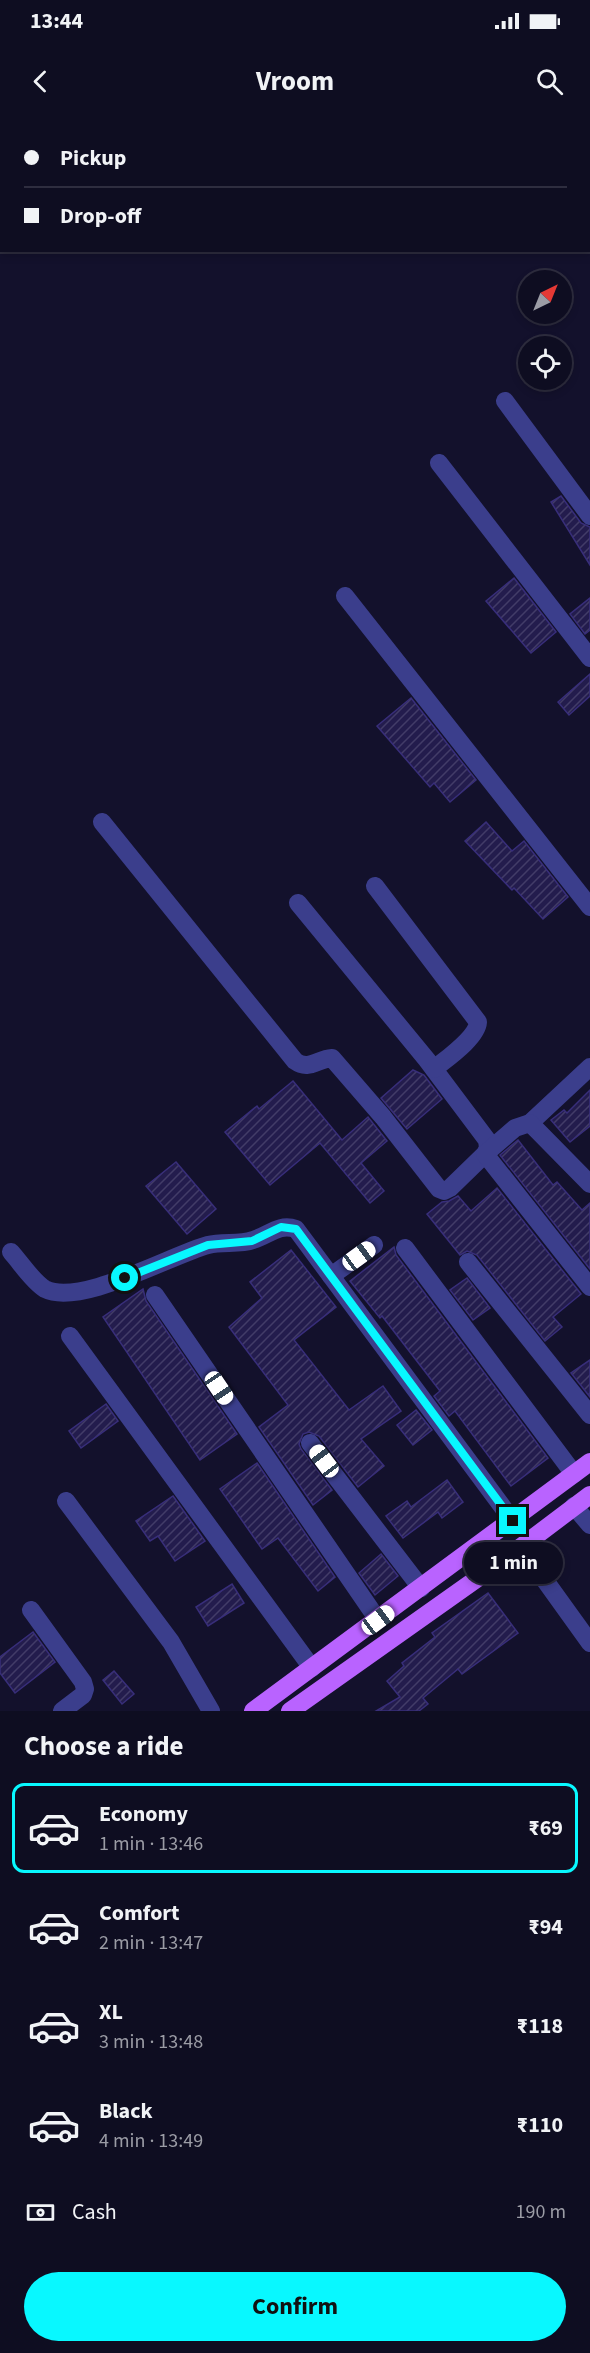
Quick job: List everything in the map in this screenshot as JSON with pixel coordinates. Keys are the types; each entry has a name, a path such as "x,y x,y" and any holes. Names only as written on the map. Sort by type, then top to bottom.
{"main road":[{"path":"253,1711 590,1462"},
{"path":"290,1711 521,1547 590,1495"}],"street":[{"path":"505,401 590,516"},
{"path":"439,463 590,658"},
{"path":"345,596 590,908"},
{"path":"102,822 295,1060 308,1066 332,1058 383,1117 439,1189 444,1191 450,1188 515,1128 530,1124 590,1067"},
{"path":"375,886 478,1022 478,1029 472,1036 434,1069"},
{"path":"298,903 434,1069 487,1140 488,1148 485,1154"},
{"path":"530,1124 590,1184"},
{"path":"485,1154 590,1287"},
{"path":"11,1252 37,1282 56,1292 104,1286 208,1245 252,1241 281,1227 296,1229 513,1521"},
{"path":"331,1276 374,1245"},
{"path":"405,1248 574,1474"},
{"path":"468,1262 590,1415"},
{"path":"155,1294 378,1620"},
{"path":"70,1336 312,1668"},
{"path":"310,1443 421,1588"},
{"path":"66,1501 171,1642 211,1711"},
{"path":"574,1506 590,1525"},
{"path":"521,1547 590,1643"},
{"path":"31,1610 85,1689 83,1695 62,1711"}],"building":[{"path":"561,496 581,523 590,527 590,565 551,502"},
{"path":"514,578 556,632 531,653 486,601"},
{"path":"590,598 590,630 585,634 570,614"},
{"path":"590,674 590,696 569,715 558,702"},
{"path":"411,698 476,780 450,802 434,783 430,787 377,726"},
{"path":"486,822 512,851 524,841 568,897 543,919 465,841"},
{"path":"413,1070 424,1075 442,1099 407,1129 381,1098"},
{"path":"293,1081 342,1140 368,1117 387,1141 361,1163 384,1191 370,1203 320,1143 270,1185 225,1132 257,1106 259,1109"},
{"path":"590,1090 590,1126 570,1142 551,1120 564,1110 567,1113"},
{"path":"518,1140 553,1185 557,1182 582,1210 590,1203 590,1269 500,1155"},
{"path":"176,1162 216,1209 187,1234 146,1186"},
{"path":"497,1188 581,1294 553,1317 562,1327 545,1341 477,1255 467,1251 460,1255 427,1214 442,1202 458,1196 471,1211"},
{"path":"394,1247 396,1255 548,1458 511,1486 455,1411 449,1416 434,1396 440,1391 382,1316 380,1318 350,1281"},
{"path":"291,1250 336,1307 294,1340 349,1410 383,1386 401,1411 361,1439 384,1466 358,1487 319,1436 309,1432 303,1434 299,1444 301,1449 332,1490 313,1505 259,1427 288,1405 229,1327 262,1298 250,1282"},
{"path":"467,1278 490,1308 473,1320 450,1290"},
{"path":"143,1289 146,1301 237,1434 200,1460 103,1317"},
{"path":"590,1360 590,1397 571,1373"},
{"path":"106,1404 118,1421 81,1448 69,1431"},
{"path":"416,1410 432,1430 413,1445 397,1425"},
{"path":"257,1463 335,1577 318,1591 278,1538 262,1549 220,1489"},
{"path":"447,1480 463,1502 442,1518 438,1512 403,1538 386,1516 407,1501 411,1507"},
{"path":"173,1496 205,1541 175,1561 158,1536 150,1541 136,1521"},
{"path":"381,1554 398,1576 375,1595 359,1573"},
{"path":"232,1584 244,1603 208,1626 196,1607"},
{"path":"488,1593 518,1633 462,1674 458,1669 423,1698 428,1704 419,1711 376,1711 400,1697 387,1681 404,1666 402,1663 435,1637 432,1633"},
{"path":"33,1632 55,1662 15,1693 0,1673 0,1657"},
{"path":"114,1671 134,1694 122,1704 103,1680"}],"route":[{"path":"125,1278 208,1245 252,1241 281,1227 296,1229 513,1521"}]}
